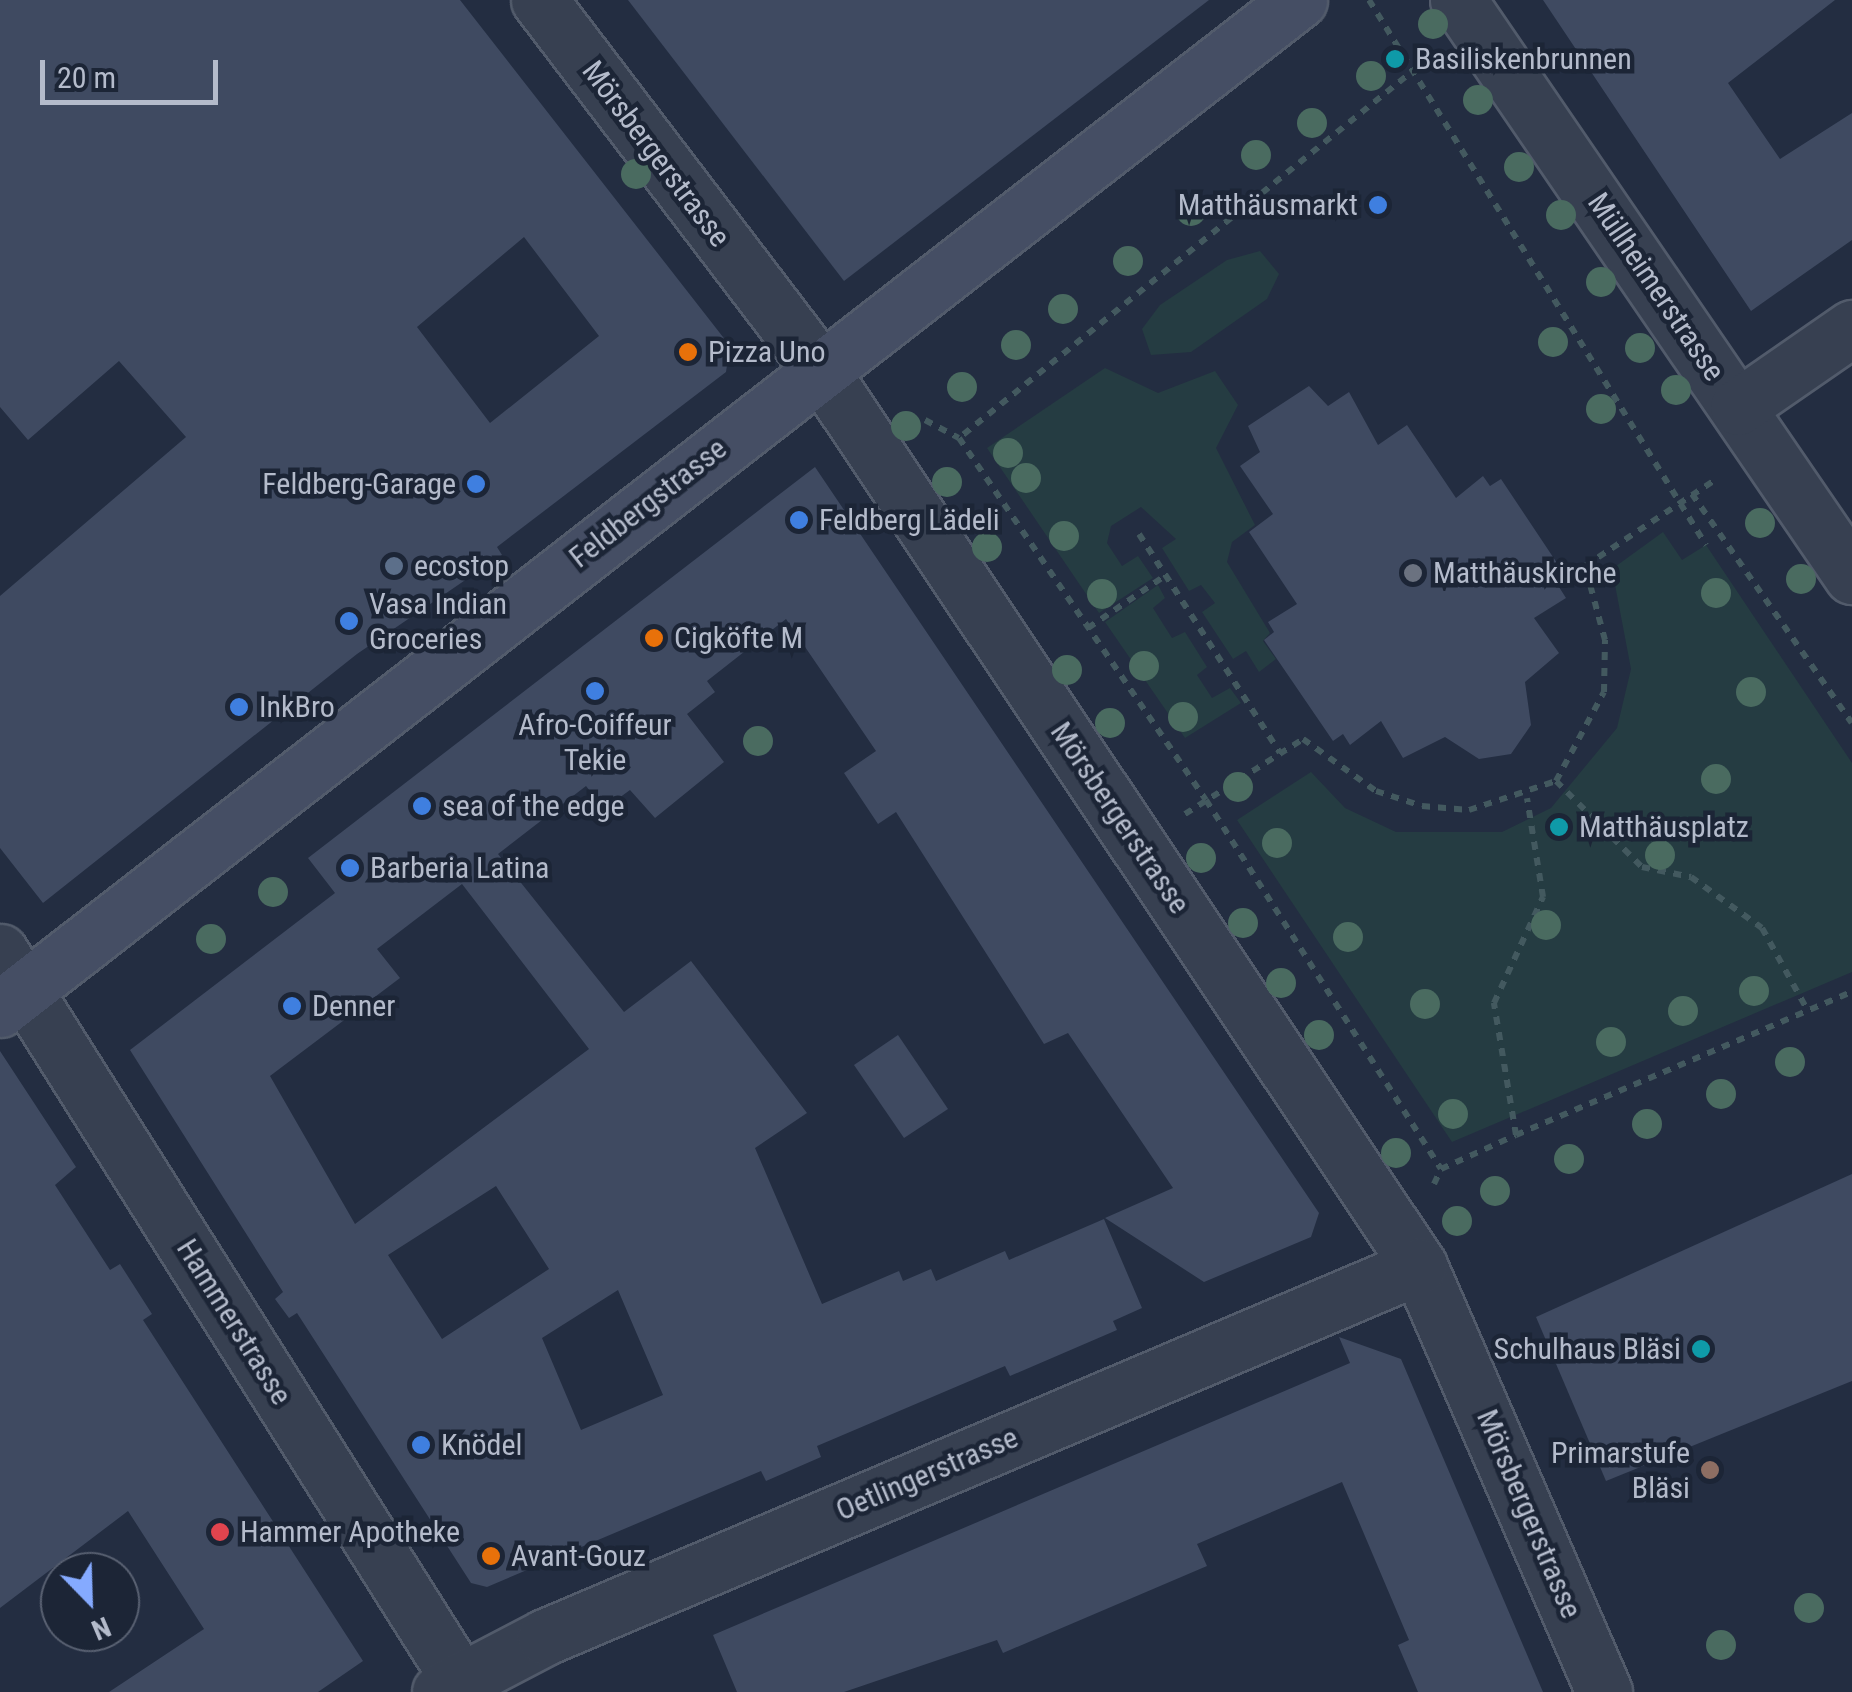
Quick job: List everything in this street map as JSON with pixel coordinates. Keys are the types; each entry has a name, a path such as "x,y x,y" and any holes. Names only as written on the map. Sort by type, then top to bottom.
{"main road":[{"name":"Feldbergstrasse","path":"8,984 1299,0"}],"street":[{"name":"Mörsbergerstrasse","path":"539,0 819,368 1418,1266 1604,1692"},
{"name":"Müllheimerstrasse","path":"1461,4 1852,576"},
{"path":"1752,428 1852,328"},
{"name":"Hammerstrasse","path":"8,984 455,1688"},
{"name":"Oetlingerstrasse","path":"455,1688 1418,1266"}],"path":[{"path":"1369,0 1706,546"},
{"path":"1461,4 1417,76 958,438 1206,800 1442,1170 1852,992"},
{"path":"1138,844 1304,739 1376,791 1422,806 1468,810 1527,798 1556,781 1604,692 1605,640 1585,566 1692,494 1752,428"},
{"path":"1692,494 1852,723"},
{"path":"1139,534 1280,753"},
{"path":"1088,628 1166,575"},
{"path":"1556,781 1642,867 1691,877 1762,928 1808,1010"},
{"path":"1516,1135 1494,1003 1542,897 1527,798"}],"green space":[{"path":"1260,251 1279,274 1267,299 1191,352 1151,355 1142,329 1160,305 1227,260"},
{"path":"1105,368 1158,393 1215,371 1238,405 1216,448 1255,525 1232,542 1227,562 1270,633 1263,641 1276,659 1259,672 1246,651 1233,659 1202,612 1215,603 1201,585 1189,591 1162,548 1176,539 1141,507 1111,526 1107,543 1122,566 1138,556 1153,578 1099,613 987,448"},
{"path":"1663,532 1682,560 1706,545 1852,763 1852,972 1452,1142 1237,820 1311,772 1345,808 1396,832 1502,832 1551,808 1617,728 1631,669 1612,569"},
{"path":"1158,585 1165,598 1153,608 1172,638 1185,632 1207,667 1197,675 1212,698 1230,688 1241,703 1185,738 1105,622"}],"building":[{"path":"0,0 460,0 730,346 726,372 497,547 502,555 357,654 43,903 0,848 0,596 186,437 119,361 28,440 0,407","holes":["524,237 599,336 490,423 417,327"]},
{"path":"628,0 1209,0 844,281"},
{"path":"1543,0 1835,0 1728,83 1780,159 1852,113 1852,240 1751,311"},
{"name":"Matthäuskirche","path":"1309,386 1328,406 1349,392 1378,445 1407,425 1456,498 1483,476 1490,486 1501,479 1569,581 1559,587 1566,598 1534,618 1559,653 1525,682 1531,725 1511,754 1479,759 1445,737 1403,758 1381,721 1350,745 1343,734 1333,741 1264,640 1274,632 1268,622 1297,604 1249,532 1273,514 1240,466 1260,452 1248,426"},
{"path":"815,467 1319,1213 1311,1237 1204,1282 1105,1218 1173,1188 1068,1033 1044,1044 896,812 878,824 844,773 876,751 786,619 707,681 715,692 687,714 724,762 655,818 630,790 604,809 586,786 498,854 624,1012 691,961 807,1113 755,1148 822,1304 899,1271 903,1281 931,1269 936,1281 1005,1251 1009,1260 1104,1219 1142,1308 1113,1321 1117,1330 1010,1376 1005,1366 817,1446 821,1457 766,1481 761,1471 487,1587 471,1583 297,1313 289,1318 275,1299 283,1292 130,1050 335,893 308,858","holes":["462,884 589,1049 355,1224 270,1076 400,978 377,949","496,1186 549,1269 442,1339 388,1255","618,1290 663,1395 581,1430 542,1338"]},
{"path":"898,1035 948,1109 904,1138 854,1065"},
{"path":"0,1051 76,1167 55,1185 110,1270 120,1264 152,1314 143,1320 363,1661 318,1692 109,1692 204,1629 128,1511 74,1552 40,1552 40,1578 0,1608"},
{"name":"Schulhaus Bläsi","path":"1852,1174 1852,1381 1606,1481 1536,1317"},
{"path":"1339,1337 1401,1359 1543,1692 1418,1692 1398,1645 1409,1640 1342,1482 1197,1544 1207,1566 1003,1653 997,1640 844,1692 737,1692 713,1635 1350,1363"}],"place":[{"name":"Basiliskenbrunnen","path":"1395,59"},
{"name":"Matthäusmarkt","path":"1378,205"},
{"name":"Pizza Uno","path":"688,352"},
{"name":"Feldberg-Garage","path":"476,484"},
{"name":"Feldberg Lädeli","path":"799,520"},
{"name":"ecostop","path":"394,566"},
{"name":"Matthäuskirche","path":"1413,573"},
{"name":"Vasa Indian Groceries","path":"349,621"},
{"name":"Cigköfte M","path":"654,638"},
{"name":"Afro-Coiffeur Tekie","path":"595,691"},
{"name":"InkBro","path":"239,707"},
{"name":"sea of the edge","path":"422,806"},
{"name":"Matthäusplatz","path":"1559,827"},
{"name":"Barberia Latina","path":"350,868"},
{"name":"Denner","path":"292,1006"},
{"name":"Schulhaus Bläsi","path":"1701,1349"},
{"name":"Knödel","path":"421,1445"},
{"name":"Primarstufe Bläsi","path":"1710,1470"},
{"name":"Hammer Apotheke","path":"220,1532"},
{"name":"Avant-Gouz","path":"491,1556"}]}
